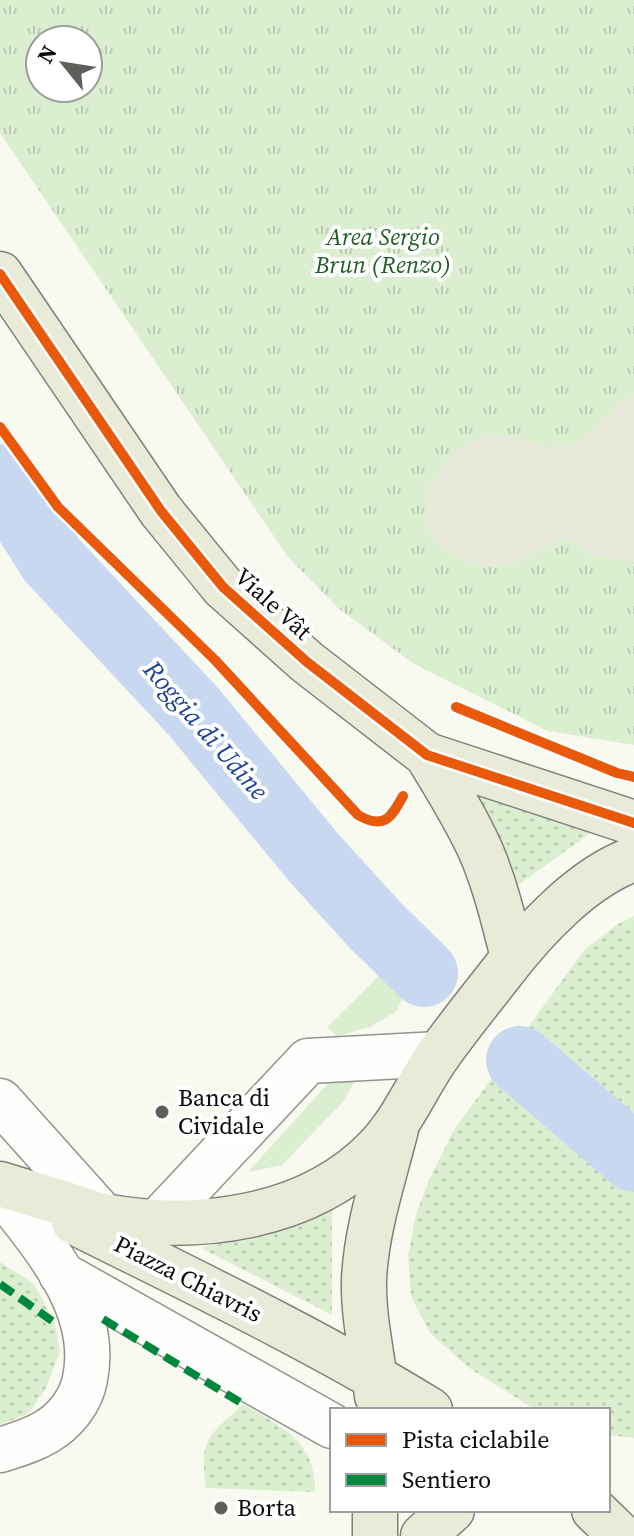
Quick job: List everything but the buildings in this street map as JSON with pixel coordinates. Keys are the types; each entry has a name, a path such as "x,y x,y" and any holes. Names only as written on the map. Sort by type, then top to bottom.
{"main road":[{"name":"Viale Vât","path":"0,274 161,511 223,587 307,662 427,755 634,823"},
{"name":"Viale Vât","path":"427,755 482,854 513,957"},
{"name":"Piazza Chiavris","path":"0,1186 103,1216 183,1222 222,1219 289,1205 326,1188 377,1149 397,1125 439,1054 535,933 574,897 618,865 634,859"},
{"name":"Piazza Chiavris","path":"376,1393 367,1334 364,1277 369,1241 397,1125"},
{"name":"Piazza Chiavris","path":"0,1186 297,1334 376,1393 424,1408"},
{"path":"610,1505 634,1507"},
{"path":"375,1512 375,1536"},
{"path":"423,1536 450,1512"},
{"path":"596,1512 621,1536"}],"street":[{"name":"Piazza Chiavris","path":"158,1221 308,1061 439,1054"},
{"name":"Piazza Chiavris","path":"0,1101 103,1216"},
{"path":"0,1186 61,1274 78,1308 88,1352 83,1391 70,1411 49,1430 30,1441 0,1450"},
{"path":"61,1274 330,1425"}],"green space":[{"name":"Area Sergio Brun (Renzo)","path":"0,0 634,0 634,745 548,731 414,664 338,608 288,557 0,133"},
{"path":"476,792 598,828 518,885"},
{"path":"634,916 634,1438 610,1435 610,1408 533,1408 469,1368 430,1333 411,1296 408,1256 416,1214 454,1130 584,950"},
{"path":"391,964 409,983 397,1011 370,1027 337,1036 327,1027"},
{"path":"332,1079 355,1081 343,1102 282,1165 248,1172"},
{"path":"332,1212 332,1315 201,1248"},
{"path":"0,1262 34,1284 55,1323 60,1352 45,1390 28,1414 0,1425"},
{"path":"243,1404 283,1428 303,1447 314,1474 315,1492 206,1488 205,1448 214,1432"}],"shaded area":[{"path":"634,393 634,562 591,554 564,537 512,563 490,567 459,559 437,542 426,526 430,486 454,451 488,434 511,436 545,448 576,444"}],"waterway":[{"name":"Roggia di Udine","path":"0,478 52,560 193,711 314,858 424,973"},
{"name":"Roggia di Udine","path":"520,1060 634,1158"}],"marked path":[{"path":"0,1284 55,1323"},
{"path":"103,1319 243,1404"}],"cycle path":[{"path":"0,274 161,511 223,587 307,662 427,755 634,823"},
{"path":"0,427 58,507 215,660 358,815 374,821 386,819 403,796"},
{"path":"456,707 617,773 634,777"}],"place":[{"name":"Banca di Cividale","path":"162,1112"},
{"name":"Borta","path":"221,1508"}]}
